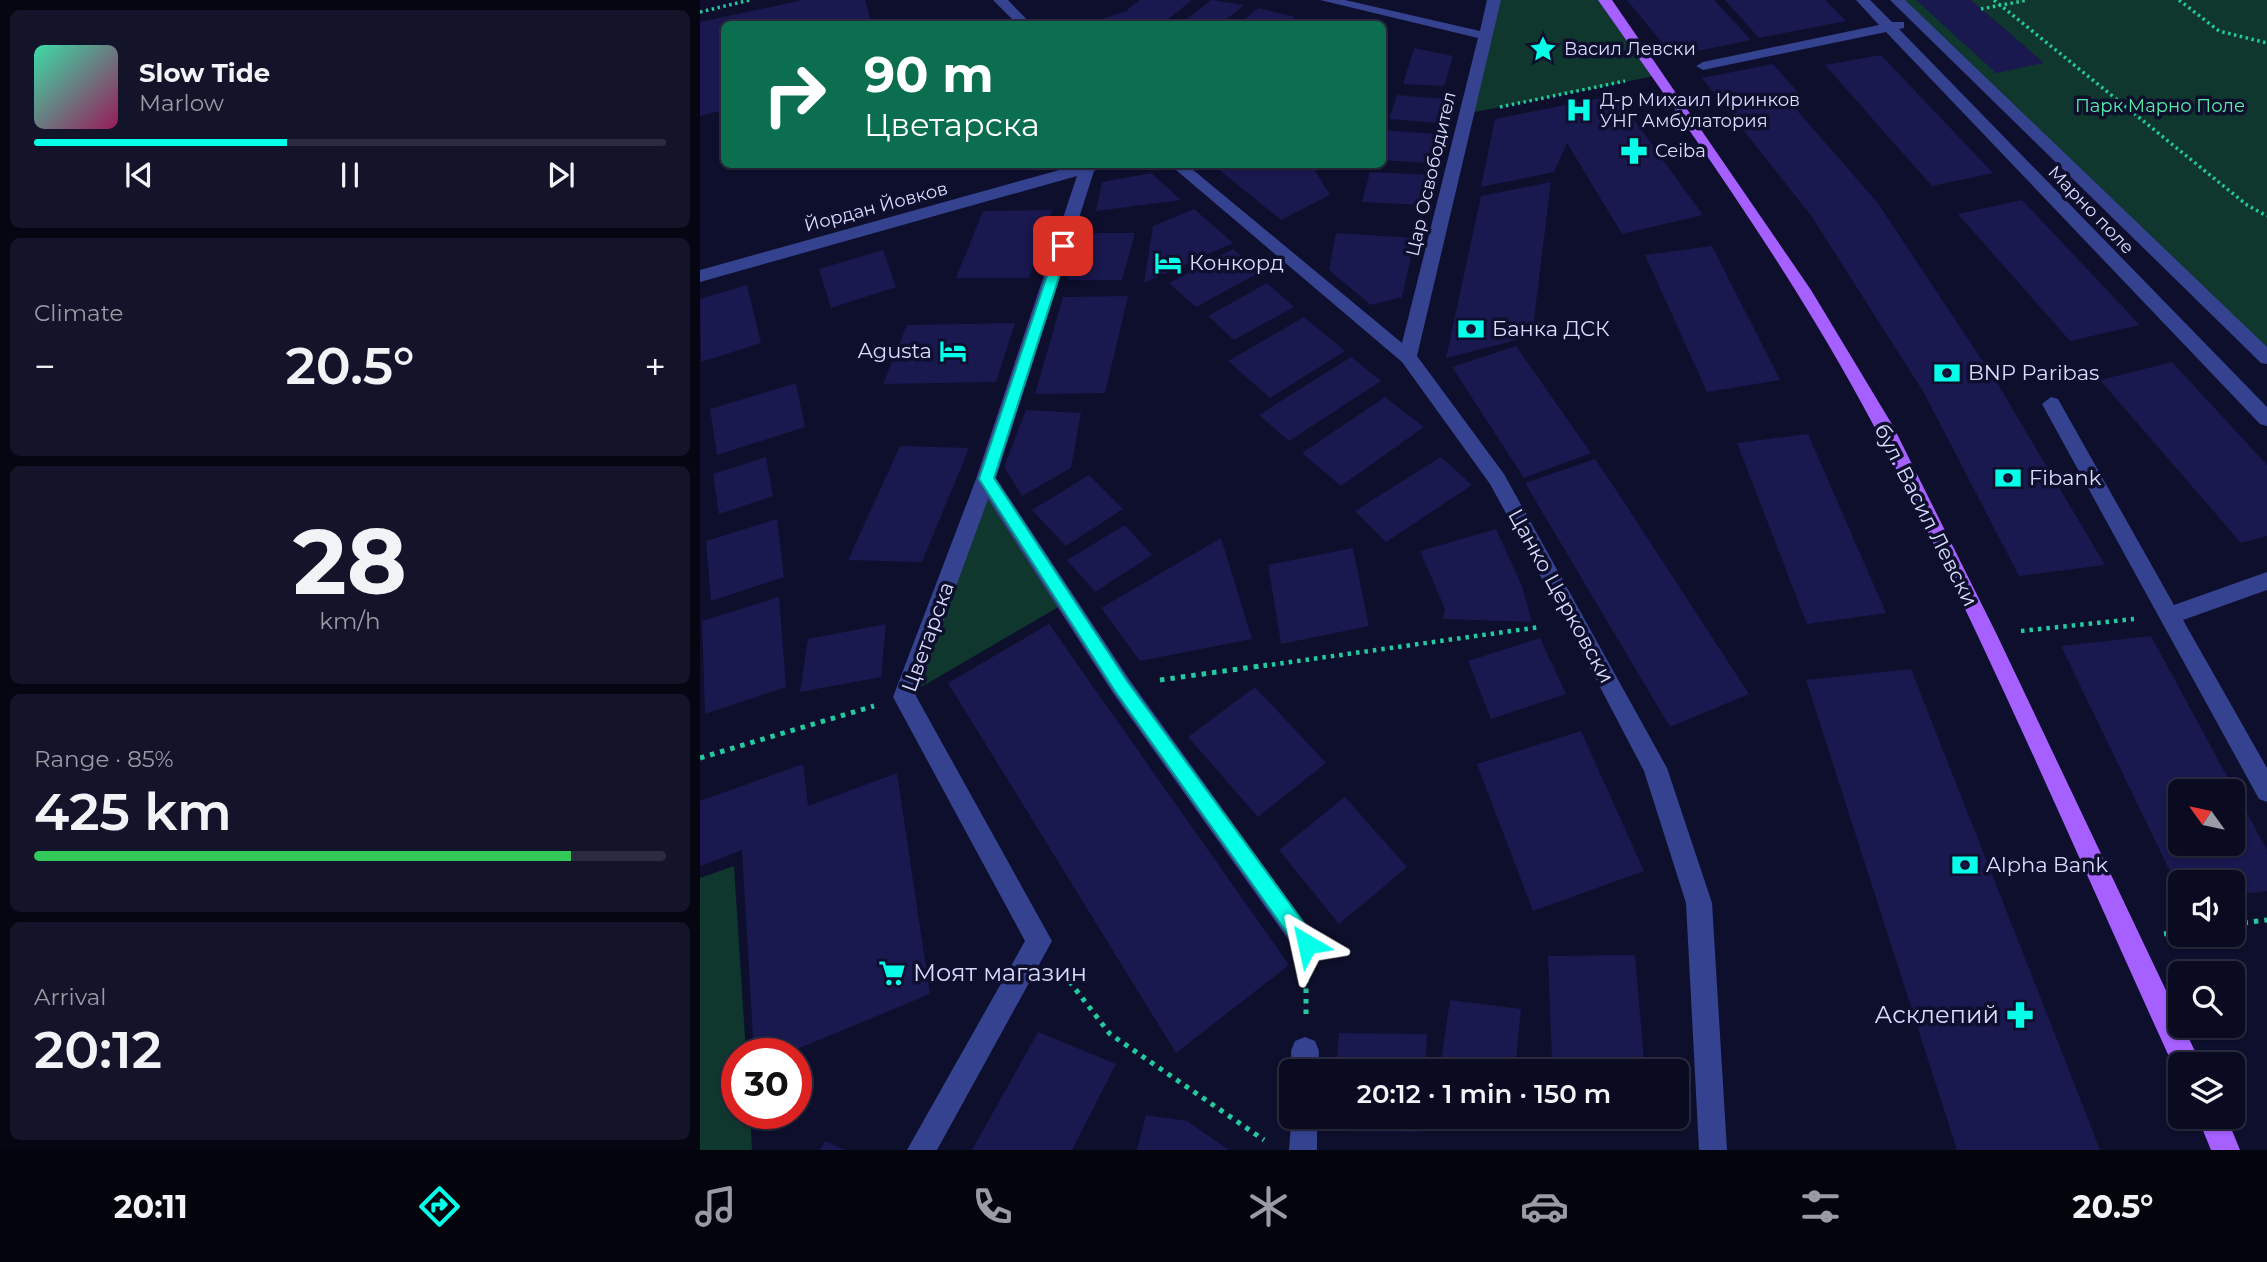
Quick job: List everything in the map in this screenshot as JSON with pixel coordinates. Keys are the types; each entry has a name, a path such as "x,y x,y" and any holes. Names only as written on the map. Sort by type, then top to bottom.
{"main road":[{"name":"бул. Васил Левски","path":"1605,0 1659,75 1805,294 1883,426 1986,635 2181,1052"},
{"path":"2217,1129 2226,1150"}],"street":[{"path":"1000,0 1021,21"},
{"path":"1327,0 1485,36"},
{"name":"Цар Освободител","path":"1408,357 1494,0"},
{"name":"Марно поле","path":"1863,0 2267,419"},
{"name":"Марно поле","path":"1897,0 2267,358"},
{"path":"1703,65 1918,21"},
{"name":"Йордан Йовков","path":"700,276 1086,168"},
{"name":"Цветарска","path":"1039,942 904,697 986,479 1092,168"},
{"name":"Цанко Церковски","path":"1181,168 1408,357 1497,479 1577,622 1655,768 1699,903 1713,1150"},
{"path":"2051,404 2267,791"},
{"path":"986,479 1121,686 1307,944"},
{"path":"2169,616 2267,581"},
{"path":"921,1150 1039,942"},
{"path":"1303,1129 1303,1150"}],"path":[{"path":"700,12 750,0"},
{"path":"1994,0 2247,205 2267,216"},
{"path":"1982,9 2028,0"},
{"path":"2179,0 2219,31 2267,43"},
{"path":"1465,114 1659,75"},
{"path":"1986,635 2169,616"},
{"path":"1121,686 1577,622"},
{"path":"700,758 904,697"},
{"path":"2245,923 2267,920"},
{"path":"1039,942 1110,1034 1268,1142"},
{"path":"1305,1059 1307,944"}],"green space":[{"path":"1494,0 1605,0 1659,75 1465,114"},
{"name":"Парк Марно Поле","path":"1897,0 2267,0 2267,358"},
{"path":"986,479 1067,602 904,697"},
{"path":"734,866 745,1038 721,1038 721,1129 751,1129 752,1150 700,1150 700,878"}],"building":[{"path":"803,0 865,0 871,21 721,21 721,111 700,116 700,22"},
{"path":"1140,0 1192,0 1166,21 1096,21 1126,11"},
{"path":"1211,0 1244,5 1225,21 1184,21"},
{"path":"1627,0 1714,0 1751,40 1673,56"},
{"path":"1725,0 1825,0 1846,21 1759,38"},
{"path":"1916,0 1971,0 2044,63 1996,73"},
{"path":"1258,8 1295,17 1290,21 1243,21"},
{"path":"1414,48 1453,56 1444,86 1403,84"},
{"path":"1881,55 1993,173 1932,186 1825,65"},
{"path":"1773,64 1802,97 1788,100 1877,202 1996,381 2105,565 2019,576 1924,393 1812,217 1702,78"},
{"path":"1397,95 1445,99 1438,123 1389,119"},
{"path":"1616,95 1703,215 1622,234 1567,143 1554,172 1481,187 1495,119"},
{"path":"1386,130 1436,134 1428,163 1386,160"},
{"path":"1217,168 1313,168 1330,195 1281,220"},
{"path":"1370,172 1428,175 1421,205 1362,202"},
{"path":"1151,173 1181,200 1096,211 1102,182"},
{"path":"1551,182 1532,336 1446,358 1481,196"},
{"path":"2022,200 2140,325 2070,341 1958,214"},
{"name":"Конкорд","path":"1194,209 1233,243 1144,283 1153,226"},
{"path":"1052,210 1029,278 956,278 983,211"},
{"path":"1082,233 1135,233 1122,280 1067,280"},
{"path":"1336,233 1415,238 1402,297 1371,305 1329,270"},
{"path":"1712,246 1780,380 1707,392 1645,255"},
{"path":"1233,249 1260,272 1196,307 1169,283"},
{"path":"883,250 896,287 831,308 819,269"},
{"path":"1267,283 1294,307 1234,340 1208,316"},
{"path":"747,285 761,343 701,362 700,299"},
{"path":"1128,296 1105,393 1035,394 1063,297"},
{"path":"1304,317 1345,351 1270,398 1228,361"},
{"path":"1015,323 996,382 883,384 907,325"},
{"path":"1516,346 1591,453 1524,478 1452,367"},
{"path":"1351,357 1381,381 1289,441 1259,415"},
{"path":"2172,362 2267,465 2267,536 2241,543 2100,380"},
{"path":"796,383 805,427 717,455 710,409"},
{"path":"1385,397 1424,427 1341,486 1302,453"},
{"path":"1026,410 1081,413 1071,468 1022,496 1004,467"},
{"path":"1808,434 1886,613 1807,624 1737,443"},
{"path":"900,446 969,448 922,562 848,560"},
{"path":"766,457 773,496 719,514 713,474"},
{"path":"1441,457 1472,485 1386,542 1355,511"},
{"path":"1595,459 1749,694 1670,727 1525,483"},
{"path":"1089,475 1123,509 1066,546 1032,510"},
{"path":"777,519 784,577 711,601 706,541"},
{"path":"1125,525 1152,555 1095,592 1067,560"},
{"path":"1496,529 1522,586 1532,622 1443,619 1445,609 1420,551"},
{"path":"1221,538 1252,639 1140,661 1101,608"},
{"path":"1353,548 1369,626 1281,644 1268,565"},
{"path":"779,597 786,687 705,714 702,621"},
{"path":"886,624 881,677 800,692 808,639"},
{"path":"1049,624 1289,965 1176,1053 948,683"},
{"path":"2151,636 2229,779 2168,779 2168,856 2245,856 2245,809 2267,850 2267,891 2245,894 2245,870 2169,870 2061,646"},
{"path":"1540,638 1566,694 1491,719 1468,661"},
{"path":"1911,669 2100,1150 1957,1150 1806,680"},
{"path":"1255,687 1326,763 1258,817 1188,737"},
{"path":"1581,731 1644,871 1533,911 1477,764"},
{"path":"803,764 808,806 897,773 930,994 812,1043 812,1038 753,1038 742,850 700,866 700,801"},
{"path":"1345,797 1407,867 1339,924 1279,850"},
{"path":"1635,955 1644,1059 1552,1059 1548,956"},
{"path":"1450,1000 1521,1009 1516,1059 1441,1059"},
{"path":"1038,1032 1116,1064 1072,1150 972,1150"},
{"path":"1339,1033 1427,1034 1426,1059 1337,1059"},
{"path":"1146,1115 1187,1121 1229,1150 1137,1150"},
{"path":"1331,1129 1422,1129 1422,1132"},
{"path":"825,1141 846,1150 820,1150"}],"place":[{"name":"Васил Левски","path":"1543,49"},
{"name":"Д-р Михаил Иринков УНГ Амбулатория","path":"1579,110"},
{"name":"Ceiba","path":"1634,151"},
{"name":"Конкорд","path":"1168,263"},
{"name":"Банка ДСК","path":"1471,329"},
{"name":"Agusta","path":"953,351"},
{"name":"BNP Paribas","path":"1947,373"},
{"name":"Fibank","path":"2008,478"},
{"name":"Alpha Bank","path":"1965,865"},
{"name":"Моят магазин","path":"892,973"},
{"name":"Асклепий","path":"2020,1015"}],"route":[{"path":"1063,246 986,479 1121,686 1307,944"}]}
